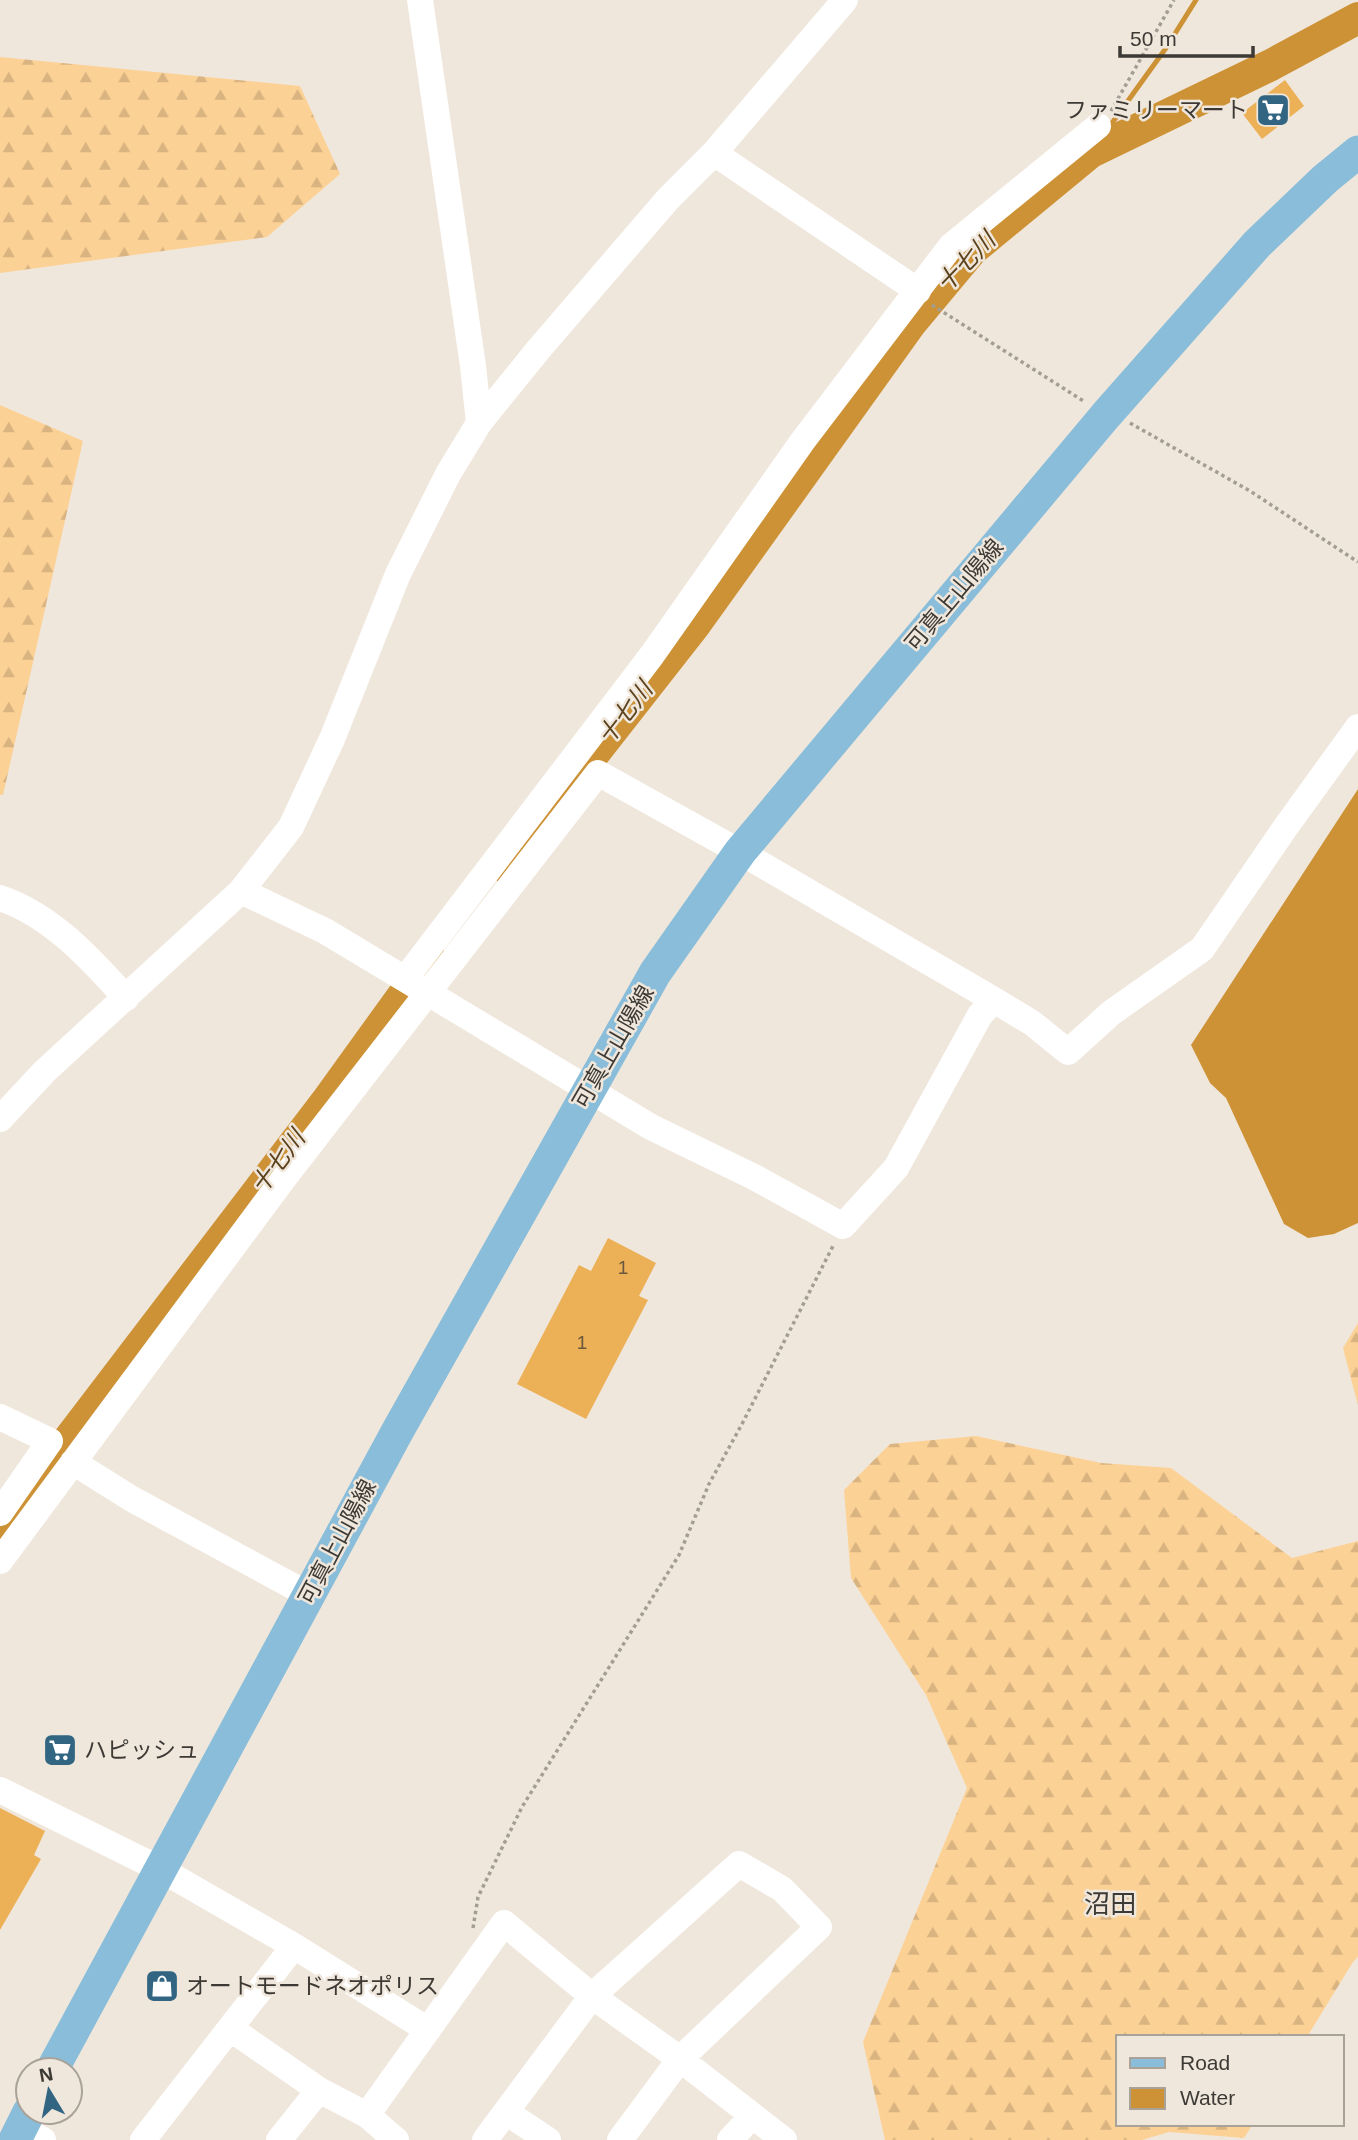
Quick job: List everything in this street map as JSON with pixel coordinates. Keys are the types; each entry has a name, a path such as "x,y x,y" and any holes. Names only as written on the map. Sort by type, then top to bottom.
{"main road":[{"name":"可真上山陽線","path":"60,2056 397,1432 655,973 740,852 1106,415 1257,244 1325,179 1358,152"}],"street":[{"path":"420,0 479,423"},
{"path":"0,1119 45,1071 241,891 291,827 332,739 397,574 447,474 479,423 668,199 714,153 845,0"},
{"path":"406,978 652,655 802,442 925,298 951,246 1098,126"},
{"path":"714,153 925,298"},
{"path":"0,1561 284,1178 598,773 994,1000 1032,1023 1068,1052 1111,1013 1202,949 1358,727"},
{"path":"241,891 325,931 651,1127 754,1177 843,1226 896,1168 980,1015 994,1000"},
{"path":"0,898 18,904 65,936 126,998"},
{"path":"0,1417 50,1441 0,1513"},
{"path":"73,1462 132,1499 309,1595"},
{"path":"0,1790 160,1869 294,1946 428,2030"},
{"path":"485,2140 592,1996 739,1864 782,1889 819,1927 680,2059 620,2140"},
{"path":"367,2115 504,1923 592,1996 680,2059 784,2140"},
{"path":"143,2140 294,1946"},
{"path":"231,2029 319,2090 367,2115 396,2140"},
{"path":"279,2140 319,2090"},
{"path":"506,2112 548,2140"},
{"path":"730,2140 752,2116"}],"path":[{"path":"1098,126 1111,111 1174,0"},
{"path":"925,298 1106,415 1132,424 1250,491 1358,562"},
{"path":"478,1961 470,1943 478,1897 511,1828 679,1555 709,1485 843,1226"}],"green space":[{"path":"0,57 300,86 340,174 267,237 0,273"},
{"path":"0,405 83,441 3,795 0,795"},
{"path":"1358,1323 1358,1405 1343,1348"},
{"path":"976,1436 1101,1463 1171,1468 1292,1558 1358,1541 1358,1957 1308,2035 1116,2035 1116,2126 1252,2126 1244,2138 1169,2132 1142,2140 885,2140 863,2042 967,1788 926,1695 851,1578 844,1490 890,1444"}],"water":[{"path":"1358,789 1358,1223 1334,1234 1308,1238 1284,1224 1226,1098 1210,1083 1191,1045"}],"building":[{"name":"ファミリーマート","path":"1285,80 1304,106 1262,139 1242,113"},
{"path":"608,1238 656,1263 639,1296 648,1300 586,1419 517,1384 579,1265 591,1271"},
{"path":"0,1808 45,1831 34,1855 41,1859 0,1930"}],"waterway":[{"path":"1107,130 1166,48 1196,0"},
{"name":"十七川","path":"505,867 694,626 911,323 972,250 1091,152 1271,65 1358,18"},
{"name":"十七川","path":"1091,152 1099,141"},
{"name":"十七川","path":"0,1535 50,1464 326,1102 430,958"}],"place":[{"name":"ファミリーマート","path":"1273,110"},
{"name":"ハピッシュ","path":"60,1750"},
{"name":"オートモードネオポリス","path":"162,1986"}],"district":[{"name":"沼田","path":"1110,1904"}]}
